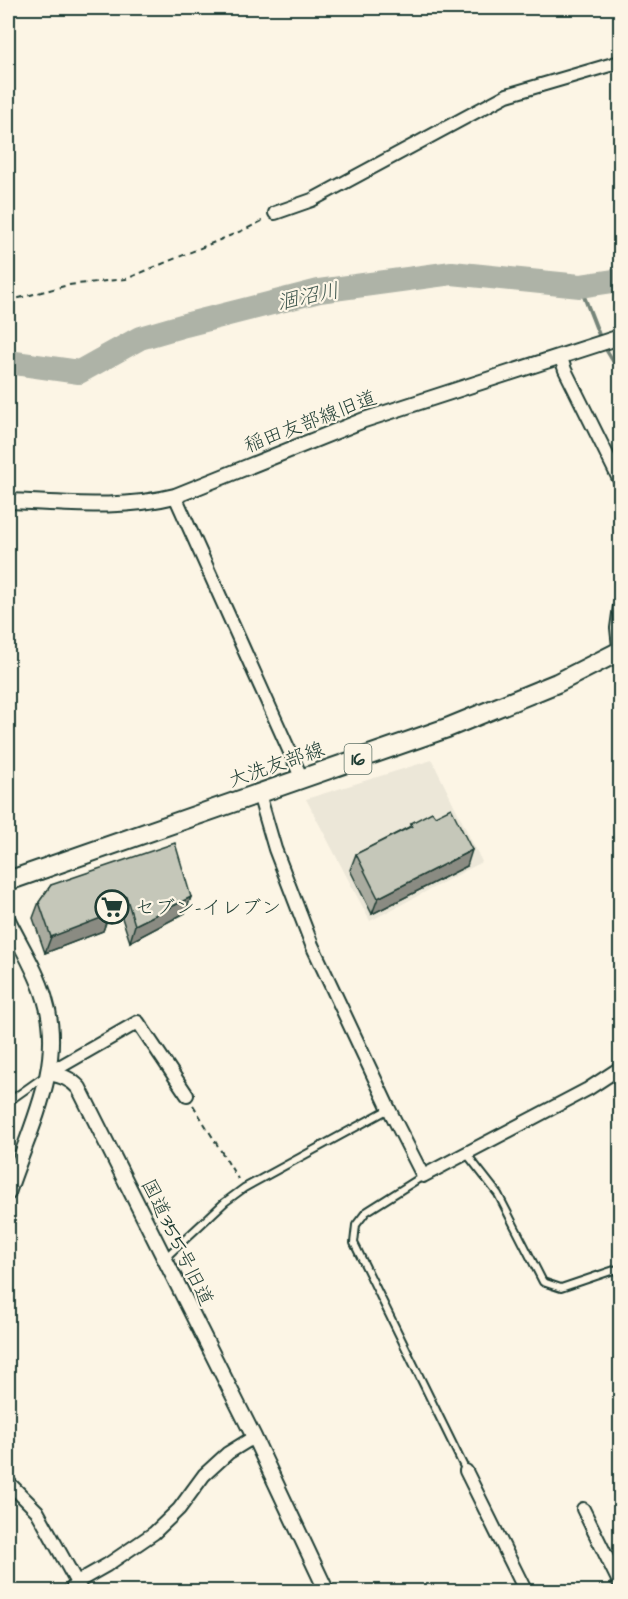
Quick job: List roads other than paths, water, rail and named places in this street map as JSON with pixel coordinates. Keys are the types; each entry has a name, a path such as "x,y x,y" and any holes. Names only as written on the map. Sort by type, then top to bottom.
{"main road":[{"name":"大洗友部線","path":"8,881 447,728 557,683 620,653"}],"street":[{"path":"275,213 312,200 507,95 621,62"},
{"name":"稲田友部線旧道","path":"8,501 128,505 175,496 364,420 621,337"},
{"path":"561,357 564,370 621,481"},
{"path":"175,496 302,779"},
{"path":"620,653 617,628 621,606"},
{"path":"259,794 275,849 295,904 389,1109 423,1176 588,1089 621,1068"},
{"path":"8,920 45,999 50,1041 49,1073 8,1193"},
{"path":"49,1073 138,1022 187,1095"},
{"name":"国道355号旧道","path":"49,1073 66,1077 79,1088 254,1437 327,1592"},
{"path":"8,1482 37,1511 76,1588 154,1533 178,1509 204,1475 228,1453 254,1437"},
{"path":"466,1471 526,1592"},
{"path":"583,1509 621,1584"}],"lane":[{"path":"8,1102 49,1073"},
{"path":"164,1259 225,1202 244,1188 389,1109"},
{"path":"466,1153 498,1194 543,1282 561,1288 621,1268"},
{"path":"423,1176 366,1212 356,1226 354,1243 466,1471"}],"waterway":[{"name":"涸沼川","path":"8,362 79,372 140,338 185,325 319,291 452,273 580,286 620,280"},
{"path":"580,286 601,340"},
{"path":"604,346 618,369 620,377"}],"place":[{"name":"セブン-イレブン","path":"112,907"}]}
